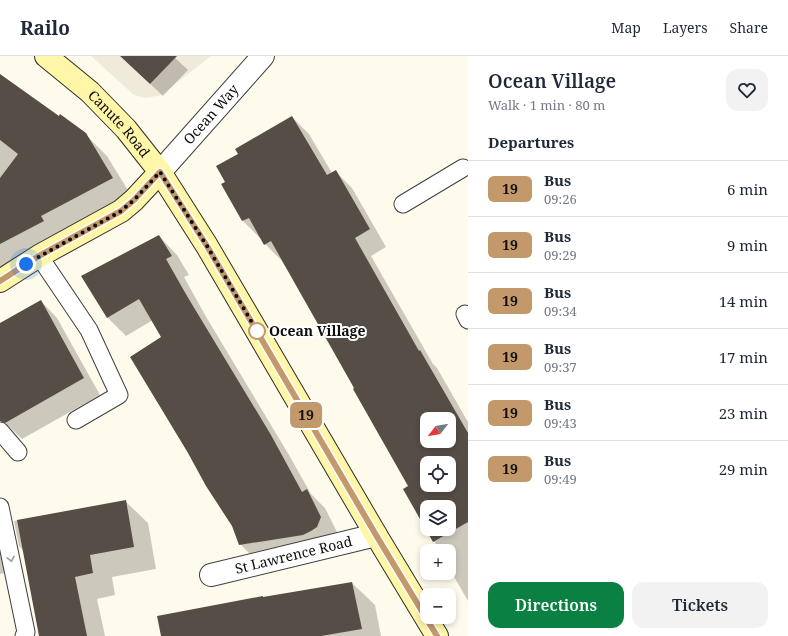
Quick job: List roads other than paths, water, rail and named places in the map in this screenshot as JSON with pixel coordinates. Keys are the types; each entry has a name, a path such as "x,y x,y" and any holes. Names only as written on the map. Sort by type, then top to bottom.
{"main road":[{"name":"Canute Road","path":"46,56 95,97 126,129 160,172 207,246 376,535 437,636"},
{"path":"0,280 39,256 121,211 134,200 160,172"}],"street":[{"name":"Ocean Way","path":"160,172 263,56"},
{"name":"St Lawrence Road","path":"212,575 376,535"}],"lane":[{"path":"403,204 463,168"},
{"path":"39,256 89,330 119,394 76,420"},
{"path":"0,431 18,452"},
{"path":"0,507 26,632 24,636"}],"place":[{"name":"Ocean Village","path":"257,331"}]}
